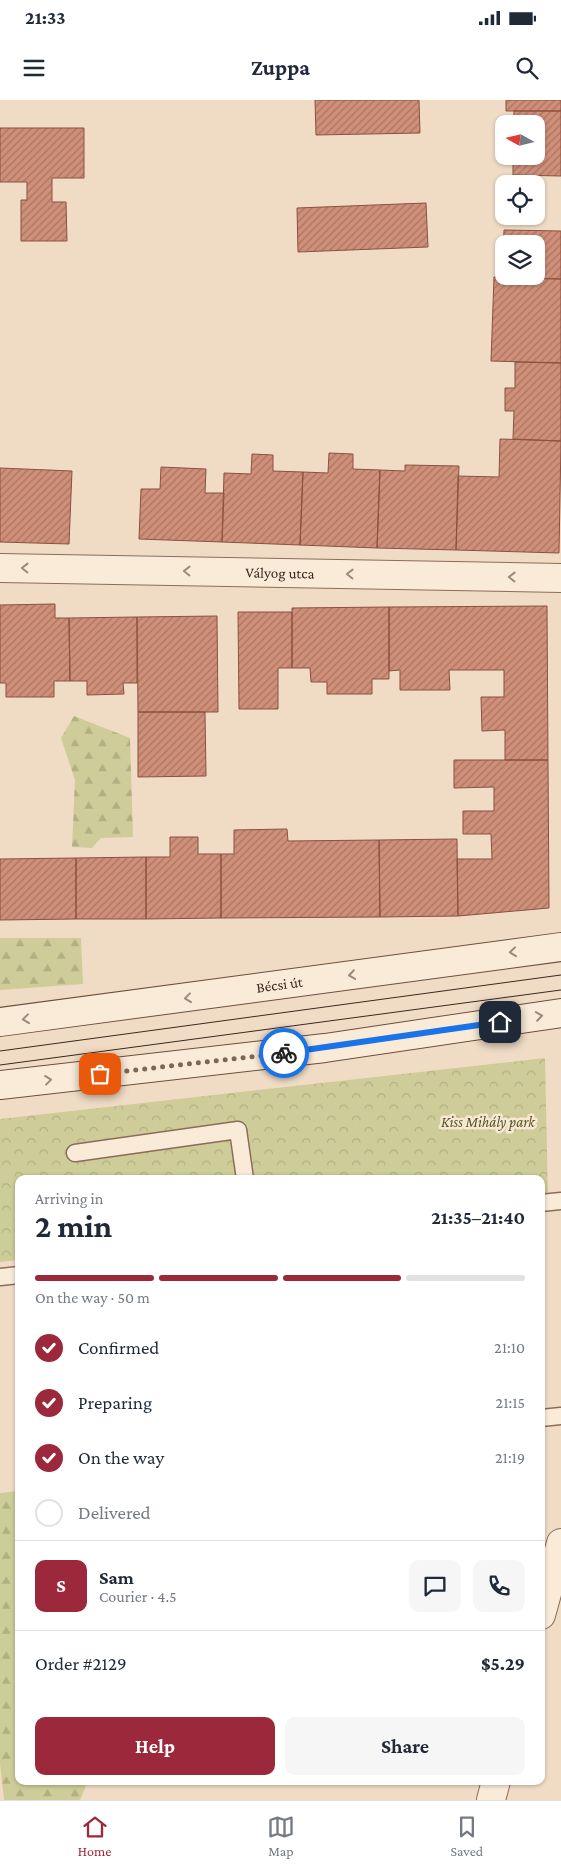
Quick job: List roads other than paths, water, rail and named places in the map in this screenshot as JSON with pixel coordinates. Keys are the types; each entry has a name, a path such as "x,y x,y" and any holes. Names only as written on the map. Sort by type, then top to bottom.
{"main road":[{"name":"Vályog utca","path":"0,568 561,578"},
{"name":"Bécsi út","path":"0,1022 236,992 502,953 561,947"},
{"path":"0,1086 325,1048 561,1013"},
{"path":"545,1602 560,1554"},
{"path":"491,1800 495,1785"}],"lane":[{"path":"75,1153 238,1130 244,1175"},
{"path":"545,1203 561,1201"},
{"path":"0,1277 15,1275"},
{"path":"545,1418 561,1416"}],"tram line":[{"path":"0,1051 561,975"},
{"path":"0,1065 561,990"}],"park label":[{"name":"Kiss Mihály park","path":"488,1122"}]}
